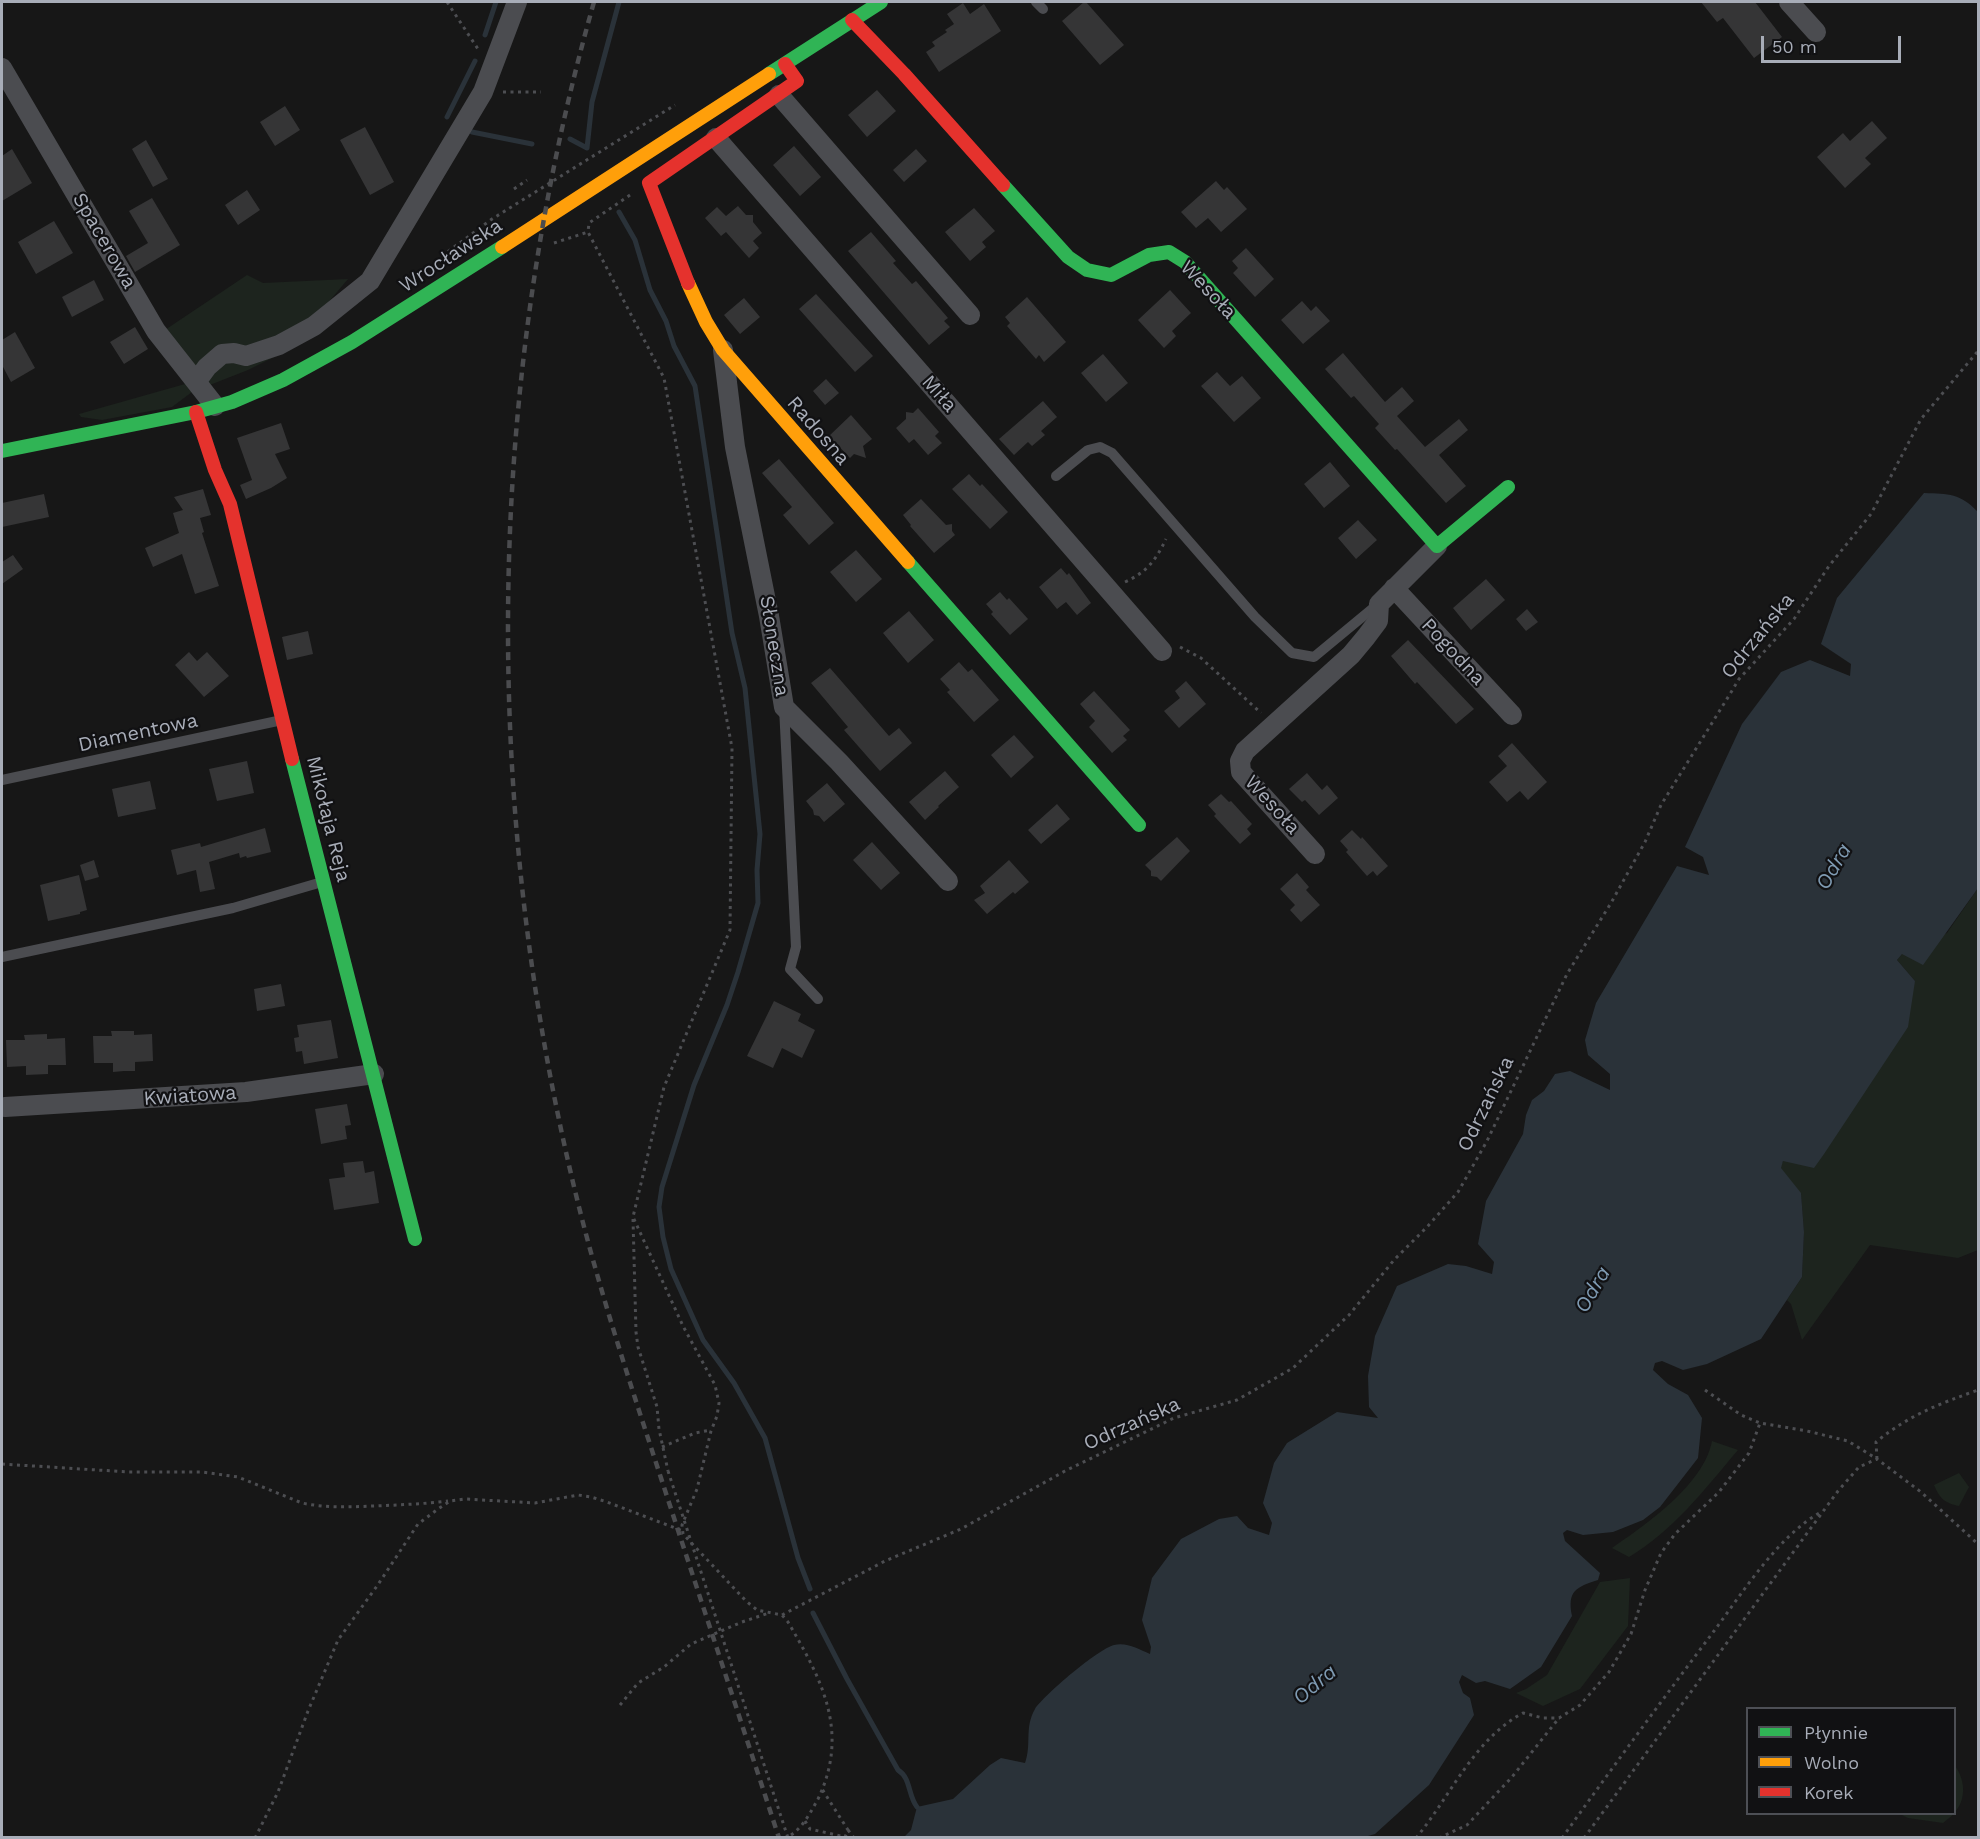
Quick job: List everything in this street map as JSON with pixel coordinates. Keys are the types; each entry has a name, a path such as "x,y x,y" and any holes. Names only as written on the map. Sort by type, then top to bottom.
{"street":[{"path":"196,382 207,367 222,354 234,352 246,356 279,345 314,326 370,281 483,93 490,68 516,2"},
{"name":"Wrocławska","path":"2,451 196,412 232,402 275,384 352,342 448,282 880,2"},
{"path":"1789,2 1816,32"},
{"name":"Wesoła","path":"852,20 904,74 1068,257 1087,270 1112,275 1149,255 1169,252 1185,262 1437,546"},
{"path":"649,183 797,81 784,64"},
{"name":"Spacerowa","path":"2,68 156,331 215,406"},
{"path":"779,95 970,315"},
{"name":"Miła","path":"716,138 1156,644"},
{"name":"Radosna","path":"649,183 695,302 723,350 1138,825"},
{"name":"Słoneczna","path":"723,350 735,447 765,595 784,707 839,762 948,881"},
{"name":"Mikołaja Reja","path":"196,412 215,470 230,504 282,720 416,1239"},
{"name":"Wesoła","path":"1315,854 1241,772 1240,761 1245,751 1272,724 1351,655 1378,621 1379,604 1437,546 1508,487"},
{"name":"Pogodna","path":"1395,588 1512,715"},
{"name":"Kwiatowa","path":"5,1107 246,1092 374,1074"}],"lane":[{"path":"1056,476 1088,450 1100,447 1112,453 1256,617 1293,653 1314,657 1379,604"},
{"path":"784,707 796,947 790,969 818,999"},
{"name":"Diamentowa","path":"2,780 282,720"},
{"path":"2,957 233,908 324,881"}],"path":[{"path":"447,2 490,68"},
{"path":"483,93 541,92"},
{"path":"527,198 560,175"},
{"path":"514,189 527,180"},
{"path":"633,1217 683,1326 715,1385 719,1403 703,1468 682,1525 682,1531 686,1538 746,1601 757,1610 782,1616 788,1622 827,1699 833,1743 827,1776 805,1821 796,1832 787,1838 668,1471 662,1447 657,1407 638,1347 636,1332 633,1217 664,1087 730,930 732,748 664,378 588,232 589,223 649,183"},
{"path":"561,242 588,232"},
{"name":"Odrzańska","path":"782,1616 885,1562 961,1529 1065,1471 1174,1418 1237,1400 1293,1368 1349,1315 1394,1260 1458,1192 1487,1141 1567,974 1645,842 1661,805 1739,679 1794,619 1829,566 1871,514 1921,419 1978,351"},
{"path":"1106,586 1124,583 1142,574 1159,555 1174,524"},
{"path":"1156,644 1179,647 1201,658 1272,724"},
{"path":"1705,1390 1741,1415 1760,1423 1848,1441 1877,1459 1921,1492 1978,1544"},
{"path":"1877,1459 1876,1442 1897,1424 1939,1404 1978,1390"},
{"path":"1439,1838 1467,1826 1512,1777 1559,1718 1580,1705 1609,1672 1631,1634 1660,1553 1675,1534 1719,1492 1749,1453 1760,1423"},
{"path":"662,1447 695,1433 712,1430"},
{"path":"1584,1838 1822,1511 1859,1467 1877,1459"},
{"path":"2,1464 129,1472 202,1472 238,1477 302,1503 325,1507 415,1505 465,1499 535,1503 578,1495 591,1497 682,1531"},
{"path":"255,1838 278,1791 308,1710 338,1640 418,1524 450,1501"},
{"path":"1562,1838 1648,1718 1782,1543 1822,1511"},
{"path":"620,1705 638,1683 691,1644 742,1622 770,1613"},
{"path":"1416,1838 1432,1819 1447,1791 1509,1721 1523,1713 1543,1718 1559,1718"},
{"path":"822,1790 854,1838"},
{"path":"805,1821 810,1829 819,1832 845,1837 848,1830"},
{"path":"1445,1838 1449,1833"}],"shaded area":[{"path":"247,275 263,283 348,279 288,350 248,370 192,392 172,407 102,420 81,417 79,414 185,384 153,338"},
{"path":"1978,888 1978,1250 1958,1258 1870,1245 1802,1340 1791,1304 1787,1300 1802,1277 1804,1232 1801,1194 1780,1168 1915,981 1897,960 1902,954 1947,933"},
{"path":"1712,1441 1738,1450 1688,1508 1660,1535 1629,1557 1612,1548 1672,1502 1698,1472 1707,1457"},
{"path":"1959,1473 1969,1487 1959,1506 1944,1500 1934,1485"},
{"path":"1630,1578 1628,1626 1580,1689 1543,1706 1516,1693 1547,1675 1600,1582"},
{"path":"1956,1768 1963,1783 1963,1796 1956,1810"},
{"path":"1902,1815 1953,1815 1943,1823"}],"water":[{"name":"Odra","path":"1924,493 1960,498 1978,512 1978,888 1923,965 1902,954 1897,960 1915,981 1908,1027 1814,1168 1783,1161 1781,1168 1801,1193 1804,1232 1802,1277 1761,1339 1707,1364 1683,1370 1662,1361 1655,1363 1653,1370 1668,1384 1688,1395 1702,1418 1698,1458 1660,1507 1643,1520 1613,1532 1583,1535 1567,1530 1563,1533 1565,1541 1600,1573 1598,1580 1584,1585 1572,1595 1572,1616 1541,1667 1510,1689 1485,1681 1476,1683 1462,1675 1459,1682 1463,1693 1470,1698 1474,1715 1429,1785 1375,1834 1361,1838 904,1837 911,1830 917,1807 953,1799 990,1765 1001,1758 1025,1763 1030,1723 1035,1709 1084,1663 1106,1648 1119,1644 1132,1646 1150,1654 1151,1647 1142,1620 1152,1578 1181,1539 1219,1519 1237,1516 1248,1528 1269,1535 1272,1523 1263,1503 1274,1463 1287,1443 1337,1412 1378,1418 1369,1407 1368,1376 1375,1336 1397,1286 1448,1264 1466,1266 1492,1274 1494,1262 1478,1244 1486,1201 1523,1134 1526,1115 1532,1100 1544,1091 1555,1074 1570,1071 1610,1090 1610,1074 1588,1055 1585,1040 1596,1003 1677,866 1709,875 1703,857 1685,847 1742,724 1781,672 1810,660 1850,676 1851,664 1821,644 1837,598"}],"building":[{"path":"1084,2 1124,45 1100,65 1062,21"},
{"path":"1701,2 1755,2 1782,37 1754,58 1723,18 1717,22"},
{"path":"963,3 970,14 984,4 1001,31 939,72 926,52 935,46 932,42 954,24 947,14"},
{"path":"877,90 896,111 867,137 848,115"},
{"path":"285,106 300,130 275,146 260,122"},
{"path":"1872,121 1887,138 1865,158 1871,164 1845,188 1817,157 1843,133 1850,141"},
{"path":"365,127 394,182 370,195 340,140"},
{"path":"146,140 168,179 153,187 132,149"},
{"path":"794,146 821,177 800,196 773,165"},
{"path":"12,149 32,183 2,201 2,156"},
{"path":"916,149 927,161 904,182 893,170"},
{"path":"1216,181 1224,190 1227,187 1247,209 1221,232 1208,218 1196,228 1181,212"},
{"path":"247,190 260,210 238,225 225,205"},
{"path":"152,198 180,245 135,272 126,256 148,243 129,211"},
{"path":"738,206 746,215 753,215 753,222 762,233 753,241 759,248 749,258 726,232 721,236 705,218 717,207 726,216"},
{"path":"974,208 995,231 982,242 986,247 970,261 945,232"},
{"path":"54,221 73,253 36,274 18,242"},
{"path":"871,232 896,261 893,263 912,284 916,281 948,318 944,321 950,327 929,345 848,251"},
{"path":"1246,248 1274,279 1255,297 1233,273 1238,268 1232,261"},
{"path":"94,280 104,300 72,317 62,297"},
{"path":"1170,290 1191,313 1172,331 1176,336 1164,348 1138,320"},
{"path":"816,294 873,356 855,372 799,309"},
{"path":"1027,297 1066,342 1044,362 1039,355 1036,359 1007,326 1010,323 1005,317"},
{"path":"744,298 760,317 740,334 724,315"},
{"path":"1302,301 1311,311 1316,306 1330,321 1303,344 1281,320"},
{"path":"135,327 148,349 124,364 110,342"},
{"path":"15,332 35,368 11,382 2,365 2,340"},
{"path":"1343,353 1385,402 1402,387 1414,401 1397,416 1425,447 1459,419 1468,430 1439,455 1466,486 1446,503 1375,428 1379,424 1354,396 1351,398 1325,369"},
{"path":"1103,354 1128,383 1106,402 1081,373"},
{"path":"1217,372 1230,386 1242,376 1261,398 1234,422 1201,386"},
{"path":"826,379 839,393 825,405 813,391"},
{"path":"1043,401 1057,417 1041,431 1045,435 1032,446 1028,442 1014,455 999,439"},
{"path":"918,408 939,432 935,436 942,443 928,455 914,439 909,443 896,428 906,419 906,412 913,413"},
{"path":"851,415 872,439 863,446 866,458 854,454 850,458 829,436"},
{"path":"281,423 290,449 275,454 287,478 246,499 240,485 252,480 237,438"},
{"path":"779,459 834,523 809,545 783,515 792,507 762,473"},
{"path":"1330,462 1350,486 1324,508 1304,484"},
{"path":"969,474 980,486 982,484 1008,512 990,529 952,489"},
{"path":"203,489 211,515 200,518 204,532 202,533 219,586 195,594 182,554 153,567 145,548 179,533 173,513 183,510 174,497"},
{"path":"44,494 49,517 2,527 2,503"},
{"path":"921,499 946,525 952,524 952,531 955,535 934,553 903,515"},
{"path":"1358,520 1377,540 1356,559 1338,538"},
{"path":"856,550 882,579 856,602 830,572"},
{"path":"13,555 23,569 2,584 2,562"},
{"path":"1061,568 1067,575 1069,573 1091,603 1077,615 1066,602 1057,609 1039,587"},
{"path":"1486,579 1505,600 1471,630 1453,608"},
{"path":"1000,592 1007,600 1009,598 1028,619 1010,635 991,614 993,612 986,604"},
{"path":"1527,609 1538,622 1526,631 1516,619"},
{"path":"909,611 934,640 908,663 883,633"},
{"path":"308,631 313,654 287,660 282,637"},
{"path":"1408,640 1474,709 1456,724 1417,682 1415,684 1391,656"},
{"path":"189,652 197,661 207,652 229,676 204,697 175,665"},
{"path":"959,662 968,672 972,669 999,700 974,722 947,692 950,690 940,679"},
{"path":"830,668 889,736 899,728 912,743 880,771 844,730 848,727 811,683"},
{"path":"1186,681 1206,704 1179,728 1164,711 1180,698 1175,691"},
{"path":"1094,691 1130,730 1123,736 1127,740 1112,753 1089,727 1095,721 1080,704"},
{"path":"1014,735 1034,757 1011,778 991,755"},
{"path":"1512,743 1547,782 1528,800 1520,791 1507,802 1489,782 1507,766 1498,756"},
{"path":"247,761 254,793 217,801 209,769"},
{"path":"945,771 959,787 925,820 909,802"},
{"path":"1307,773 1322,790 1327,785 1338,798 1319,815 1305,800 1302,802 1289,789"},
{"path":"150,781 156,809 118,817 112,789"},
{"path":"827,783 845,804 824,822 819,816 814,815 806,801"},
{"path":"1221,794 1229,802 1231,801 1252,824 1247,829 1251,834 1240,844 1214,816 1216,814 1208,805"},
{"path":"1057,804 1070,819 1041,844 1028,830"},
{"path":"265,828 271,852 247,858 246,856 240,858 239,853 209,862 215,889 200,892 196,870 177,875 171,850 200,843 201,847"},
{"path":"1352,830 1361,839 1362,837 1388,866 1377,876 1373,871 1367,876 1346,852 1348,850 1340,841"},
{"path":"1177,837 1190,851 1161,881 1151,876 1151,871 1145,865"},
{"path":"872,842 900,873 881,890 853,860"},
{"path":"94,860 99,877 85,881 80,865"},
{"path":"1009,860 1029,882 987,914 974,900 985,893 980,886"},
{"path":"1297,873 1309,887 1306,890 1320,905 1301,922 1290,910 1295,905 1280,889"},
{"path":"79,875 87,910 80,914 48,921 40,885"},
{"path":"281,984 285,1006 257,1011 254,989"},
{"path":"774,1001 801,1014 798,1021 815,1030 802,1058 782,1048 773,1068 747,1056"},
{"path":"331,1020 338,1058 304,1064 302,1051 296,1052 294,1038 299,1037 297,1025"},
{"path":"111,1031 134,1031 134,1035 152,1034 153,1061 135,1062 135,1071 113,1072 113,1063 94,1063 93,1036 112,1036"},
{"path":"47,1034 47,1039 65,1038 66,1065 48,1065 48,1074 26,1075 26,1066 7,1067 6,1040 25,1040 24,1035"},
{"path":"347,1104 351,1125 345,1126 347,1139 321,1144 315,1109"},
{"path":"363,1161 365,1173 374,1171 379,1203 334,1210 329,1179 345,1177 343,1163"}],"waterway":[{"path":"485,35 496,2"},
{"path":"570,139 587,148 592,102 619,2"},
{"path":"447,117 475,61"},
{"path":"472,132 532,144"},
{"path":"619,212 635,240 650,290 666,321 674,346 695,386 732,633 745,688 760,834 757,870 758,903 727,1005 694,1085 662,1187 659,1207 663,1237 671,1269 703,1340 734,1383 765,1438 798,1558 810,1589"},
{"path":"813,1613 847,1679 898,1770 905,1778 917,1807"}],"railway":[{"path":"594,2 557,150 531,300 515,451 508,603 511,756 524,908 547,1058 588,1241 628,1377 779,1838"}],"traffic: fast":[{"path":"769,74 881,2"},
{"path":"1003,185 1068,257 1087,270 1111,275 1149,255 1169,252 1185,262 1437,546 1508,487"},
{"path":"2,451 196,412 232,402 283,380 352,342 502,247"},
{"path":"908,562 1139,825"},
{"path":"292,759 415,1239"}],"traffic: slow":[{"path":"502,247 769,74"},
{"path":"688,283 706,322 723,350 908,562"}],"traffic: jam":[{"path":"852,20 904,74 1003,185"},
{"path":"688,283 649,183 797,81 785,64"},
{"path":"196,412 215,470 230,504 292,759"}]}
